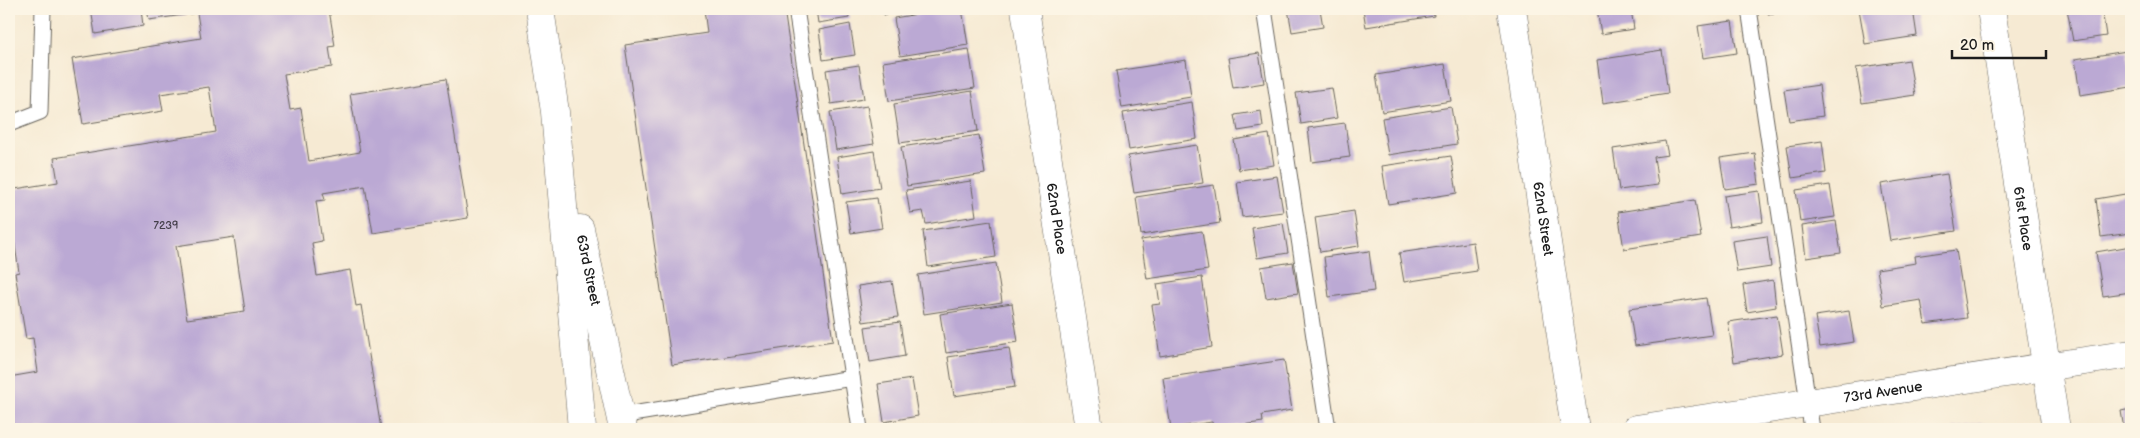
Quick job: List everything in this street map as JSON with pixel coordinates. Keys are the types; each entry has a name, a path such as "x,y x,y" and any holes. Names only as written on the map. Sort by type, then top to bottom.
{"street":[{"name":"63rd Street","path":"540,9 555,112 582,429"},
{"name":"62nd Place","path":"1025,9 1089,429"},
{"name":"62nd Street","path":"1512,9 1575,429"},
{"name":"61st Place","path":"1991,9 2056,429"},
{"name":"63rd Street","path":"555,112 621,423"},
{"name":"73rd Avenue","path":"1636,429 2131,354"}],"lane":[{"path":"9,124 40,112 44,9"},
{"path":"796,9 860,429"},
{"path":"1264,9 1328,429"},
{"path":"1749,9 1812,429"},
{"path":"621,423 852,378"}],"building":[{"path":"91,9 141,9 143,26 95,34"},
{"path":"147,9 329,10 335,46 329,47 332,67 284,74 290,110 301,108 309,161 360,152 350,94 446,79 468,218 373,233 365,186 323,193 325,200 316,201 322,241 312,243 317,276 350,270 356,306 361,305 381,429 9,429 9,377 38,372 33,338 26,339 15,273 19,272 9,206 9,190 58,182 54,158 216,132 209,87 160,94 163,111 83,124 72,59 201,38 197,13 149,20","holes":["234,237 245,311 187,319 176,246"]},
{"path":"704,9 784,9 833,341 672,365 625,45 707,33"},
{"path":"816,9 848,9 849,18 818,23"},
{"path":"883,9 918,9 918,10 884,15"},
{"path":"948,9 962,9 968,45 900,56 894,18"},
{"path":"1288,9 1320,9 1323,27 1292,32"},
{"path":"1363,9 1433,9 1434,16 1366,27"},
{"path":"1597,9 1631,9 1634,29 1601,34"},
{"path":"1768,9 1796,9 1796,10 1768,14"},
{"path":"1859,9 1913,9 1917,36 1865,44"},
{"path":"2067,9 2102,9 2106,36 2073,41"},
{"path":"1732,21 1737,53 1703,58 1698,26"},
{"path":"850,24 855,55 823,60 819,30"},
{"path":"969,49 975,88 889,101 883,62"},
{"path":"1662,50 1668,93 1603,103 1597,60"},
{"path":"2127,51 2131,87 2080,95 2075,59"},
{"path":"1259,53 1264,83 1233,88 1228,58"},
{"path":"1186,60 1191,97 1122,108 1116,71"},
{"path":"1909,60 1915,95 1862,103 1856,68"},
{"path":"1445,64 1451,101 1382,112 1376,75"},
{"path":"859,65 864,99 831,104 826,70"},
{"path":"1819,85 1823,116 1789,121 1784,90"},
{"path":"1332,88 1337,118 1301,124 1296,93"},
{"path":"972,91 978,131 900,143 894,104"},
{"path":"1192,102 1197,139 1129,150 1123,113"},
{"path":"867,106 874,144 836,150 830,112"},
{"path":"1451,107 1457,144 1388,155 1382,118"},
{"path":"1261,111 1263,127 1238,131 1235,115"},
{"path":"1345,123 1350,157 1312,162 1308,128"},
{"path":"1269,134 1274,165 1239,170 1234,140"},
{"path":"979,135 985,174 907,186 901,147"},
{"path":"1665,141 1668,155 1654,157 1658,185 1619,190 1613,149"},
{"path":"1822,141 1826,173 1792,178 1787,146"},
{"path":"1197,145 1203,183 1134,193 1128,156"},
{"path":"874,151 880,188 842,194 837,157"},
{"path":"1755,153 1759,184 1725,189 1720,158"},
{"path":"1451,156 1457,193 1388,204 1382,166"},
{"path":"1947,174 1956,231 1890,241 1881,184"},
{"path":"1277,176 1283,212 1242,217 1237,182"},
{"path":"971,181 976,216 926,224 923,211 910,213 906,190"},
{"path":"1214,185 1220,223 1141,235 1136,197"},
{"path":"1830,185 1835,217 1800,222 1796,190"},
{"path":"1759,191 1763,222 1729,227 1724,196"},
{"path":"2131,193 2131,233 2101,237 2096,199"},
{"path":"877,198 882,228 851,233 846,202"},
{"path":"1695,200 1701,237 1624,249 1618,212"},
{"path":"1354,211 1359,246 1320,252 1315,217"},
{"path":"991,221 996,257 928,267 923,231"},
{"path":"1836,221 1841,253 1806,258 1802,226"},
{"path":"1283,223 1288,253 1257,258 1252,228"},
{"path":"1202,231 1208,270 1147,279 1141,240"},
{"path":"1767,236 1771,267 1737,272 1732,241"},
{"path":"1473,242 1477,271 1404,282 1399,253"},
{"path":"2131,246 2131,292 2103,296 2096,252"},
{"path":"1956,250 1967,318 1925,324 1921,300 1883,306 1877,269 1916,263 1915,256"},
{"path":"1369,251 1374,291 1329,297 1324,257"},
{"path":"1293,262 1298,293 1266,298 1261,267"},
{"path":"996,263 1002,302 924,314 918,275"},
{"path":"1202,277 1212,347 1160,356 1152,305 1160,304 1157,284"},
{"path":"1773,280 1776,307 1747,312 1743,285"},
{"path":"892,281 898,317 863,322 858,286"},
{"path":"1706,298 1712,335 1635,346 1629,309"},
{"path":"1012,303 1018,342 946,353 940,314"},
{"path":"1849,311 1854,342 1820,347 1815,316"},
{"path":"1777,315 1783,354 1734,362 1728,322"},
{"path":"900,322 905,356 870,362 865,327"},
{"path":"1009,348 1015,387 954,396 948,357"},
{"path":"1284,360 1292,410 1262,415 1263,422 1214,429 1212,422 1171,428 1163,378"},
{"path":"912,379 918,416 884,422 878,384"},
{"path":"2131,409 2131,429 2124,429 2121,411"},
{"path":"1984,423 1985,429 1953,429 1953,428"}]}
